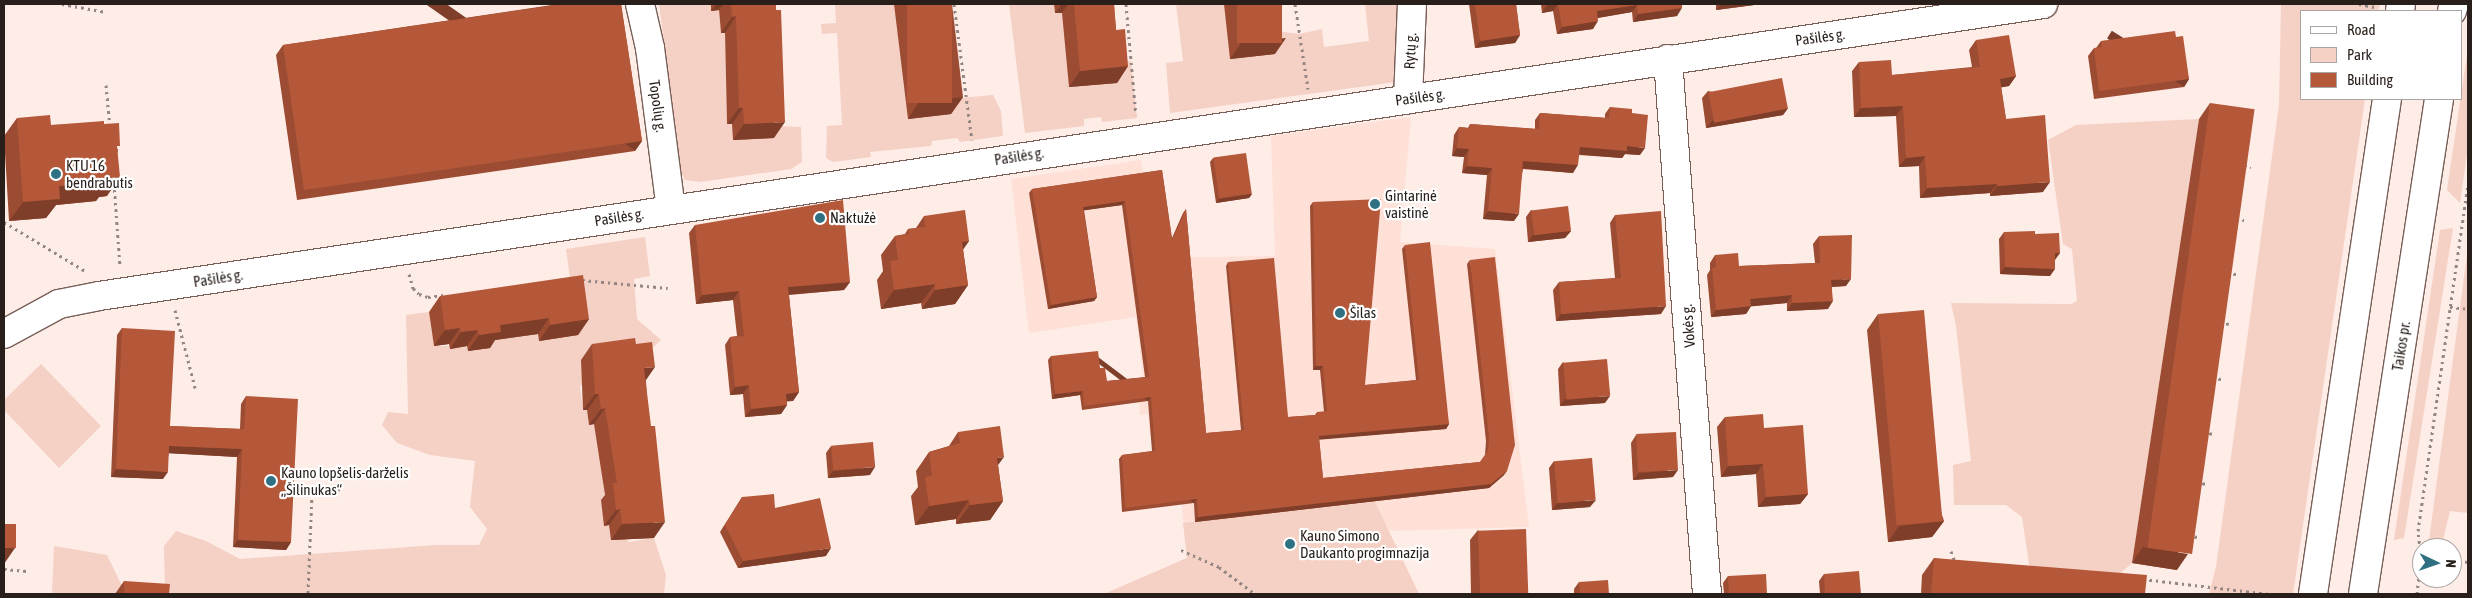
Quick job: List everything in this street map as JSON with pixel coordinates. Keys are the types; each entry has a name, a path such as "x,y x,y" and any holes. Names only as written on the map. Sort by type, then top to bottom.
{"street":[{"name":"Topolių g.","path":"640,4 650,48 671,209"},
{"name":"Rytų g.","path":"1408,99 1412,4"},
{"name":"Pašilės g.","path":"4,334 59,304 169,285 2038,4"},
{"name":"Vokės g.","path":"1668,59 1707,594"},
{"path":"2313,594 2387,100"},
{"name":"Taikos pr.","path":"2364,594 2439,100"}],"path":[{"path":"62,4 106,12"},
{"path":"1126,4 1139,138"},
{"path":"1295,4 1312,112"},
{"path":"947,7 954,5 975,163"},
{"path":"1122,52 1130,51"},
{"path":"956,80 964,79"},
{"path":"106,85 111,137"},
{"path":"2238,165 2251,167"},
{"path":"114,176 122,293"},
{"path":"2419,538 2418,531 2468,185"},
{"path":"2230,218 2244,220"},
{"path":"4,222 122,293"},
{"path":"402,250 413,288 419,294 428,298 453,294"},
{"path":"2222,272 2236,274"},
{"path":"580,280 668,288"},
{"path":"169,285 196,391"},
{"path":"2450,307 2468,309"},
{"path":"2214,322 2229,324"},
{"path":"2206,377 2221,379"},
{"path":"2198,431 2214,434"},
{"path":"2190,481 2207,484"},
{"path":"308,593 312,494 341,489"},
{"path":"2182,535 2199,537"},
{"path":"1181,550 1218,567 1255,594"},
{"path":"1951,551 1956,566 1964,566"},
{"path":"4,569 27,571"},
{"path":"2135,578 2270,594"}],"shaded area":[{"path":"1411,117 1400,242 1495,249 1529,527 1388,531 1419,594 1104,594 1187,558 1175,435 1150,436 1148,414 1140,415 1137,387 1144,384 1136,317 1029,333 1011,179 1141,160 1156,258 1275,256 1271,136"}],"green space":[{"path":"659,4 711,4 711,10 719,10 721,33 725,33 727,124 801,127 802,162 791,169 700,182 685,180 681,172"},
{"path":"835,4 894,4 950,99 993,95 1001,111 1003,136 960,142 957,138 932,141 931,146 870,152 871,157 833,162 826,158 827,126 842,125 837,33 822,34 821,24 836,23"},
{"path":"1009,4 1054,4 1055,13 1062,13 1115,63 1131,61 1137,118 1102,122 1101,117 1084,119 1084,126 1025,133"},
{"path":"1176,4 1224,4 1277,31 1299,34 1322,29 1324,47 1369,41 1365,4 1401,4 1396,82 1170,113 1166,63 1183,61"},
{"path":"2281,4 2380,4 2378,10 2300,10 2300,100 2365,100 2293,594 2209,594 2216,567 2279,105"},
{"path":"2468,48 2468,147 2460,203 2447,190 2460,100 2462,100"},
{"path":"2199,119 2132,563 2116,577 2030,571 2022,517 2006,505 1954,505 1953,465 1971,461 1956,326 1951,303 2071,304 2077,301 2072,249 2063,244 2048,140 2076,125"},
{"path":"2453,228 2404,538 2394,540 2440,230"},
{"path":"645,237 650,276 634,279 637,319 661,340 641,358 580,386 583,410 587,410 589,425 594,424 599,447 605,499 605,526 609,525 629,542 654,538 666,575 664,594 52,594 54,546 107,555 121,584 165,591 164,546 176,531 206,541 240,559 437,545 479,545 487,529 470,507 475,461 430,455 397,443 382,425 388,412 408,414 406,315 429,312 434,346 467,346 468,351 489,341 538,334 539,341 577,330 566,249"},
{"path":"2468,247 2468,513 2450,511 2443,538 2429,538"},
{"path":"41,364 101,426 59,468 4,410 4,400"},
{"name":"Kauno Simono Daukanto progimnazija","path":"1375,502 1419,594 1104,594 1187,558 1183,523"}],"building":[{"path":"562,4 621,4 642,141 304,190 283,45"},
{"path":"731,4 776,4 776,10 781,10 785,122 744,124 743,108 739,108 736,16 732,17"},
{"path":"907,4 952,4 952,103 907,103"},
{"path":"1074,4 1114,4 1116,30 1125,29 1128,66 1080,71"},
{"path":"1237,4 1282,4 1282,43 1237,43"},
{"path":"1475,4 1516,4 1520,35 1480,41"},
{"path":"1558,4 1682,4 1682,8 1638,14 1637,5 1597,11 1598,21 1562,27"},
{"path":"2175,31 2176,37 2183,36 2189,79 2099,91 2094,48 2102,47 2101,41"},
{"path":"2009,35 2016,76 2000,79 2006,119 2045,115 2050,182 1927,188 1925,156 1906,158 1903,106 1861,108 1859,62 1891,60 1892,75 1980,67 1976,40"},
{"path":"1782,78 1788,108 1714,123 1708,92"},
{"path":"2210,103 2255,109 2192,554 2148,548"},
{"path":"1610,107 1632,109 1632,113 1648,115 1645,148 1627,146 1627,151 1580,147 1578,165 1523,161 1519,214 1488,211 1492,168 1467,166 1469,149 1457,148 1459,127 1470,128 1470,124 1539,129 1540,113 1609,118"},
{"name":"KTU 16 bendrabutis","path":"50,115 51,125 104,121 104,124 119,123 120,146 117,146 120,177 109,178 109,182 59,186 60,199 23,202 17,118"},
{"path":"1246,153 1252,194 1219,198 1213,158"},
{"path":"1162,170 1172,240 1186,209 1206,433 1244,430 1228,262 1274,258 1288,417 1317,415 1317,412 1327,411 1323,366 1316,366 1313,202 1381,199 1365,385 1419,380 1405,245 1430,242 1449,424 1319,436 1323,478 1480,462 1488,451 1489,437 1470,260 1495,257 1515,445 1507,471 1491,484 1198,517 1197,499 1125,508 1122,455 1155,451 1151,397 1084,406 1083,391 1055,394 1051,356 1098,351 1100,368 1105,368 1107,381 1149,377 1125,201 1083,207 1097,297 1051,305 1032,189"},
{"path":"843,200 850,282 788,287 799,392 786,394 787,405 751,409 749,385 735,387 730,337 744,336 739,291 702,295 695,225"},
{"path":"1568,206 1571,231 1534,235 1531,211"},
{"path":"965,210 969,241 962,242 968,285 935,290 935,284 894,290 890,261 898,260 895,236 909,234 908,229 925,227 924,216"},
{"path":"1661,211 1666,306 1561,314 1559,282 1621,278 1615,215"},
{"path":"2035,231 2035,234 2059,233 2060,253 2055,253 2055,269 2005,267 2004,232"},
{"path":"1852,235 1851,279 1831,280 1833,301 1792,303 1792,295 1750,299 1751,306 1716,310 1712,268 1716,267 1715,255 1738,253 1739,266 1820,263 1819,236"},
{"path":"583,275 589,319 550,325 549,318 500,325 501,332 479,335 478,330 461,332 460,328 445,330 440,296"},
{"path":"1924,310 1942,521 1897,525 1878,314"},
{"path":"122,328 175,331 170,426 244,429 246,396 298,399 291,542 238,540 242,449 169,446 168,472 116,469"},
{"path":"635,338 636,344 652,342 655,367 644,368 651,426 655,426 665,522 622,524 620,509 616,510 613,483 617,483 605,408 601,409 599,394 595,394 592,344"},
{"path":"1607,359 1610,396 1566,400 1563,363"},
{"path":"1763,414 1764,428 1803,425 1808,494 1766,497 1763,464 1728,466 1725,417"},
{"path":"1000,426 1004,457 997,458 1003,501 970,505 969,500 929,506 925,477 932,476 929,452 960,443 958,432"},
{"path":"1676,432 1678,470 1638,472 1636,434"},
{"path":"873,442 875,467 833,471 831,446"},
{"path":"1592,458 1596,500 1558,503 1554,461"},
{"path":"774,494 775,508 820,498 831,548 743,561 725,525 742,497"},
{"path":"4,524 16,524 16,548 4,548"},
{"path":"1526,529 1528,594 1480,594 1478,531"},
{"path":"1934,558 2147,575 2145,594 1931,594"},
{"path":"1859,571 1861,594 1825,594 1824,574"},
{"path":"1766,574 1767,594 1729,594 1728,576"},
{"path":"1608,580 1609,594 1580,594 1579,582"},
{"path":"124,581 170,584 169,594 124,594"}],"place":[{"name":"KTU 16 bendrabutis","path":"56,174"},
{"name":"Gintarinė vaistinė","path":"1375,204"},
{"name":"Naktužė","path":"820,218"},
{"name":"Šilas","path":"1340,313"},
{"name":"Kauno lopšelis-darželis „Šilinukas“","path":"271,481"},
{"name":"Kauno Simono Daukanto progimnazija","path":"1290,544"}]}
